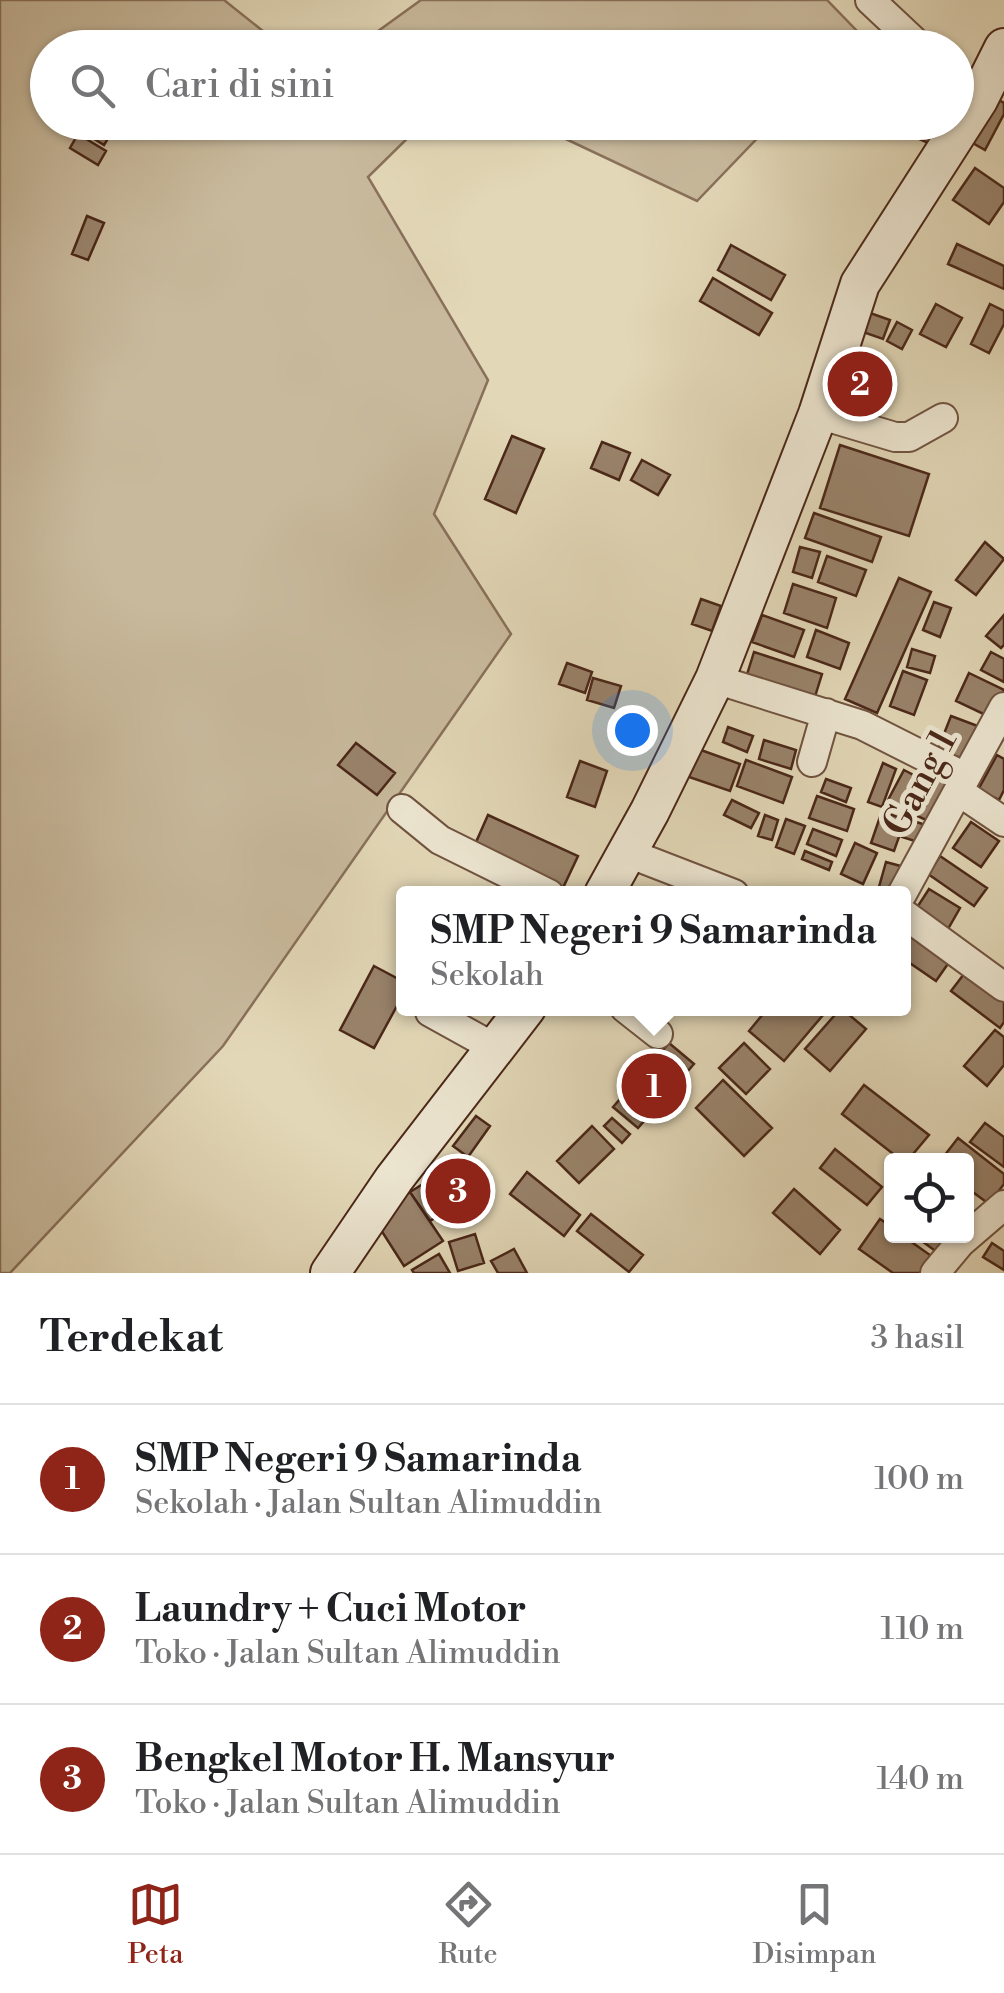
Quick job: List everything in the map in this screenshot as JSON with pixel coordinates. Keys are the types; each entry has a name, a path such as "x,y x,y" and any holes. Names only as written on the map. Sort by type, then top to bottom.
{"main road":[{"path":"974,82 1004,48"},
{"path":"609,886 715,679 818,414 860,284 939,140"},
{"path":"330,1273 394,1179 520,1016"}],"street":[{"path":"870,0 902,30"},
{"path":"818,414 895,437 908,437 943,418"},
{"path":"715,679 826,712 895,740 961,784 1004,822"},
{"name":"Gang 1","path":"906,886 1004,707"},
{"path":"812,762 826,712"},
{"path":"402,808 440,840 533,886"},
{"path":"628,853 713,886"},
{"path":"911,919 1004,987"},
{"path":"437,1016 495,1048"},
{"path":"635,1016 658,1034"},
{"path":"935,1273 960,1243 1004,1206"}],"shaded area":[{"path":"0,0 224,0 262,30 30,30 30,140 406,140 368,177 488,380 434,514 511,634 223,1046 10,1273 0,1273"},
{"path":"421,0 827,0 856,30 380,30"},
{"path":"568,140 756,140 697,201"}],"building":[{"path":"995,98 1004,103 1004,114 985,150 971,142"},
{"path":"75,140 88,140 106,151 98,165 70,148"},
{"path":"975,168 1004,188 1004,202 989,224 953,200"},
{"path":"87,216 104,223 88,260 72,254"},
{"path":"957,244 1004,266 1004,289 948,264"},
{"path":"731,245 785,275 771,300 718,270"},
{"path":"713,278 772,313 759,335 700,301"},
{"path":"936,304 962,318 946,347 920,334"},
{"path":"990,304 1004,311 1004,324 989,353 971,344"},
{"path":"870,313 890,320 883,339 863,332"},
{"path":"897,322 912,330 902,349 887,341"},
{"path":"854,368 874,375 865,399 846,392"},
{"path":"512,436 544,449 516,513 485,499"},
{"path":"602,442 630,453 619,480 591,468"},
{"path":"840,445 929,474 909,536 820,508"},
{"path":"642,460 670,475 658,495 631,480"},
{"path":"814,513 881,537 872,562 805,538"},
{"path":"985,542 1004,559 976,595 956,580"},
{"path":"800,547 820,552 812,578 793,572"},
{"path":"827,556 866,570 856,596 818,582"},
{"path":"899,578 931,592 877,713 845,699"},
{"path":"793,584 836,598 827,628 784,613"},
{"path":"701,599 721,606 712,631 692,624"},
{"path":"934,602 951,608 940,637 923,630"},
{"path":"762,615 804,630 794,657 752,642"},
{"path":"1004,615 1004,645 1001,648 986,636"},
{"path":"816,630 849,643 840,669 807,657"},
{"path":"912,649 935,656 930,673 907,667"},
{"path":"754,652 822,674 813,703 745,681"},
{"path":"991,652 1004,659 1004,682 981,670"},
{"path":"567,663 592,672 585,693 559,684"},
{"path":"903,671 927,680 914,715 890,706"},
{"path":"969,673 1004,690 992,718 956,701"},
{"path":"593,678 621,686 614,708 587,700"},
{"path":"951,716 983,728 969,762 938,749"},
{"path":"728,727 753,736 747,752 723,742"},
{"path":"764,740 796,750 791,769 759,759"},
{"path":"356,743 395,773 377,795 338,765"},
{"path":"698,749 740,764 730,791 689,777"},
{"path":"997,755 1004,759 1004,790 999,800 978,790"},
{"path":"746,760 792,777 783,803 737,786"},
{"path":"580,761 607,771 595,807 567,797"},
{"path":"883,763 896,769 882,807 868,802"},
{"path":"904,770 925,781 908,811 888,800"},
{"path":"933,777 955,788 937,825 915,815"},
{"path":"826,779 851,788 846,802 821,792"},
{"path":"817,796 854,809 847,831 809,818"},
{"path":"732,800 759,813 751,828 724,815"},
{"path":"882,811 905,820 894,851 871,843"},
{"path":"488,815 578,856 564,886 553,886 473,849"},
{"path":"765,815 778,820 772,840 758,836"},
{"path":"786,819 805,826 794,854 776,847"},
{"path":"907,819 929,826 924,844 902,837"},
{"path":"971,822 999,841 981,867 953,848"},
{"path":"813,829 842,840 836,856 807,844"},
{"path":"855,843 877,853 863,884 841,874"},
{"path":"805,851 832,862 829,870 802,859"},
{"path":"940,856 987,888 974,906 928,874"},
{"path":"886,862 904,867 899,886 879,886"},
{"path":"929,889 960,908 948,929 916,909"},
{"path":"911,931 952,958 936,981 911,964"},
{"path":"374,966 396,978 396,1008 374,1048 340,1030"},
{"path":"967,970 1004,999 1004,1022 1000,1028 951,991"},
{"path":"761,1016 822,1016 784,1061 749,1031"},
{"path":"834,1016 851,1016 866,1029 830,1071 805,1049"},
{"path":"995,1030 1004,1037 1004,1065 987,1086 964,1066"},
{"path":"669,1043 694,1064 638,1128 613,1107"},
{"path":"744,1043 770,1069 746,1094 719,1068"},
{"path":"723,1080 772,1128 744,1156 696,1108"},
{"path":"864,1085 929,1135 914,1153 892,1153 842,1114"},
{"path":"476,1116 490,1126 468,1157 453,1146"},
{"path":"612,1118 630,1134 622,1143 604,1126"},
{"path":"985,1123 1004,1137 1004,1167 970,1142"},
{"path":"592,1126 614,1149 579,1183 557,1161"},
{"path":"958,1138 1004,1174 1004,1184 989,1204 974,1193 974,1153 946,1153"},
{"path":"835,1149 882,1187 867,1205 820,1168"},
{"path":"458,1161 485,1203 458,1220 431,1179"},
{"path":"527,1172 580,1215 564,1236 510,1194"},
{"path":"431,1179 450,1208 430,1221 410,1192"},
{"path":"794,1189 840,1230 820,1254 773,1213"},
{"path":"410,1192 443,1241 404,1266 372,1216"},
{"path":"591,1214 643,1255 629,1272 577,1231"},
{"path":"880,1219 884,1222 884,1243 913,1243 937,1260 928,1273 893,1273 859,1249"},
{"path":"475,1234 484,1263 458,1271 449,1242"},
{"path":"925,1243 956,1243 945,1258"},
{"path":"992,1243 1004,1251 1004,1270 983,1257"},
{"path":"514,1249 527,1273 498,1273 491,1261"},
{"path":"439,1254 450,1273 414,1273 412,1270"}],"place":[{"name":"Laundry + Cuci Motor","path":"860,384"},
{"name":"SMP Negeri 9 Samarinda","path":"654,1086"},
{"name":"Bengkel Motor H. Mansyur","path":"458,1191"}]}
